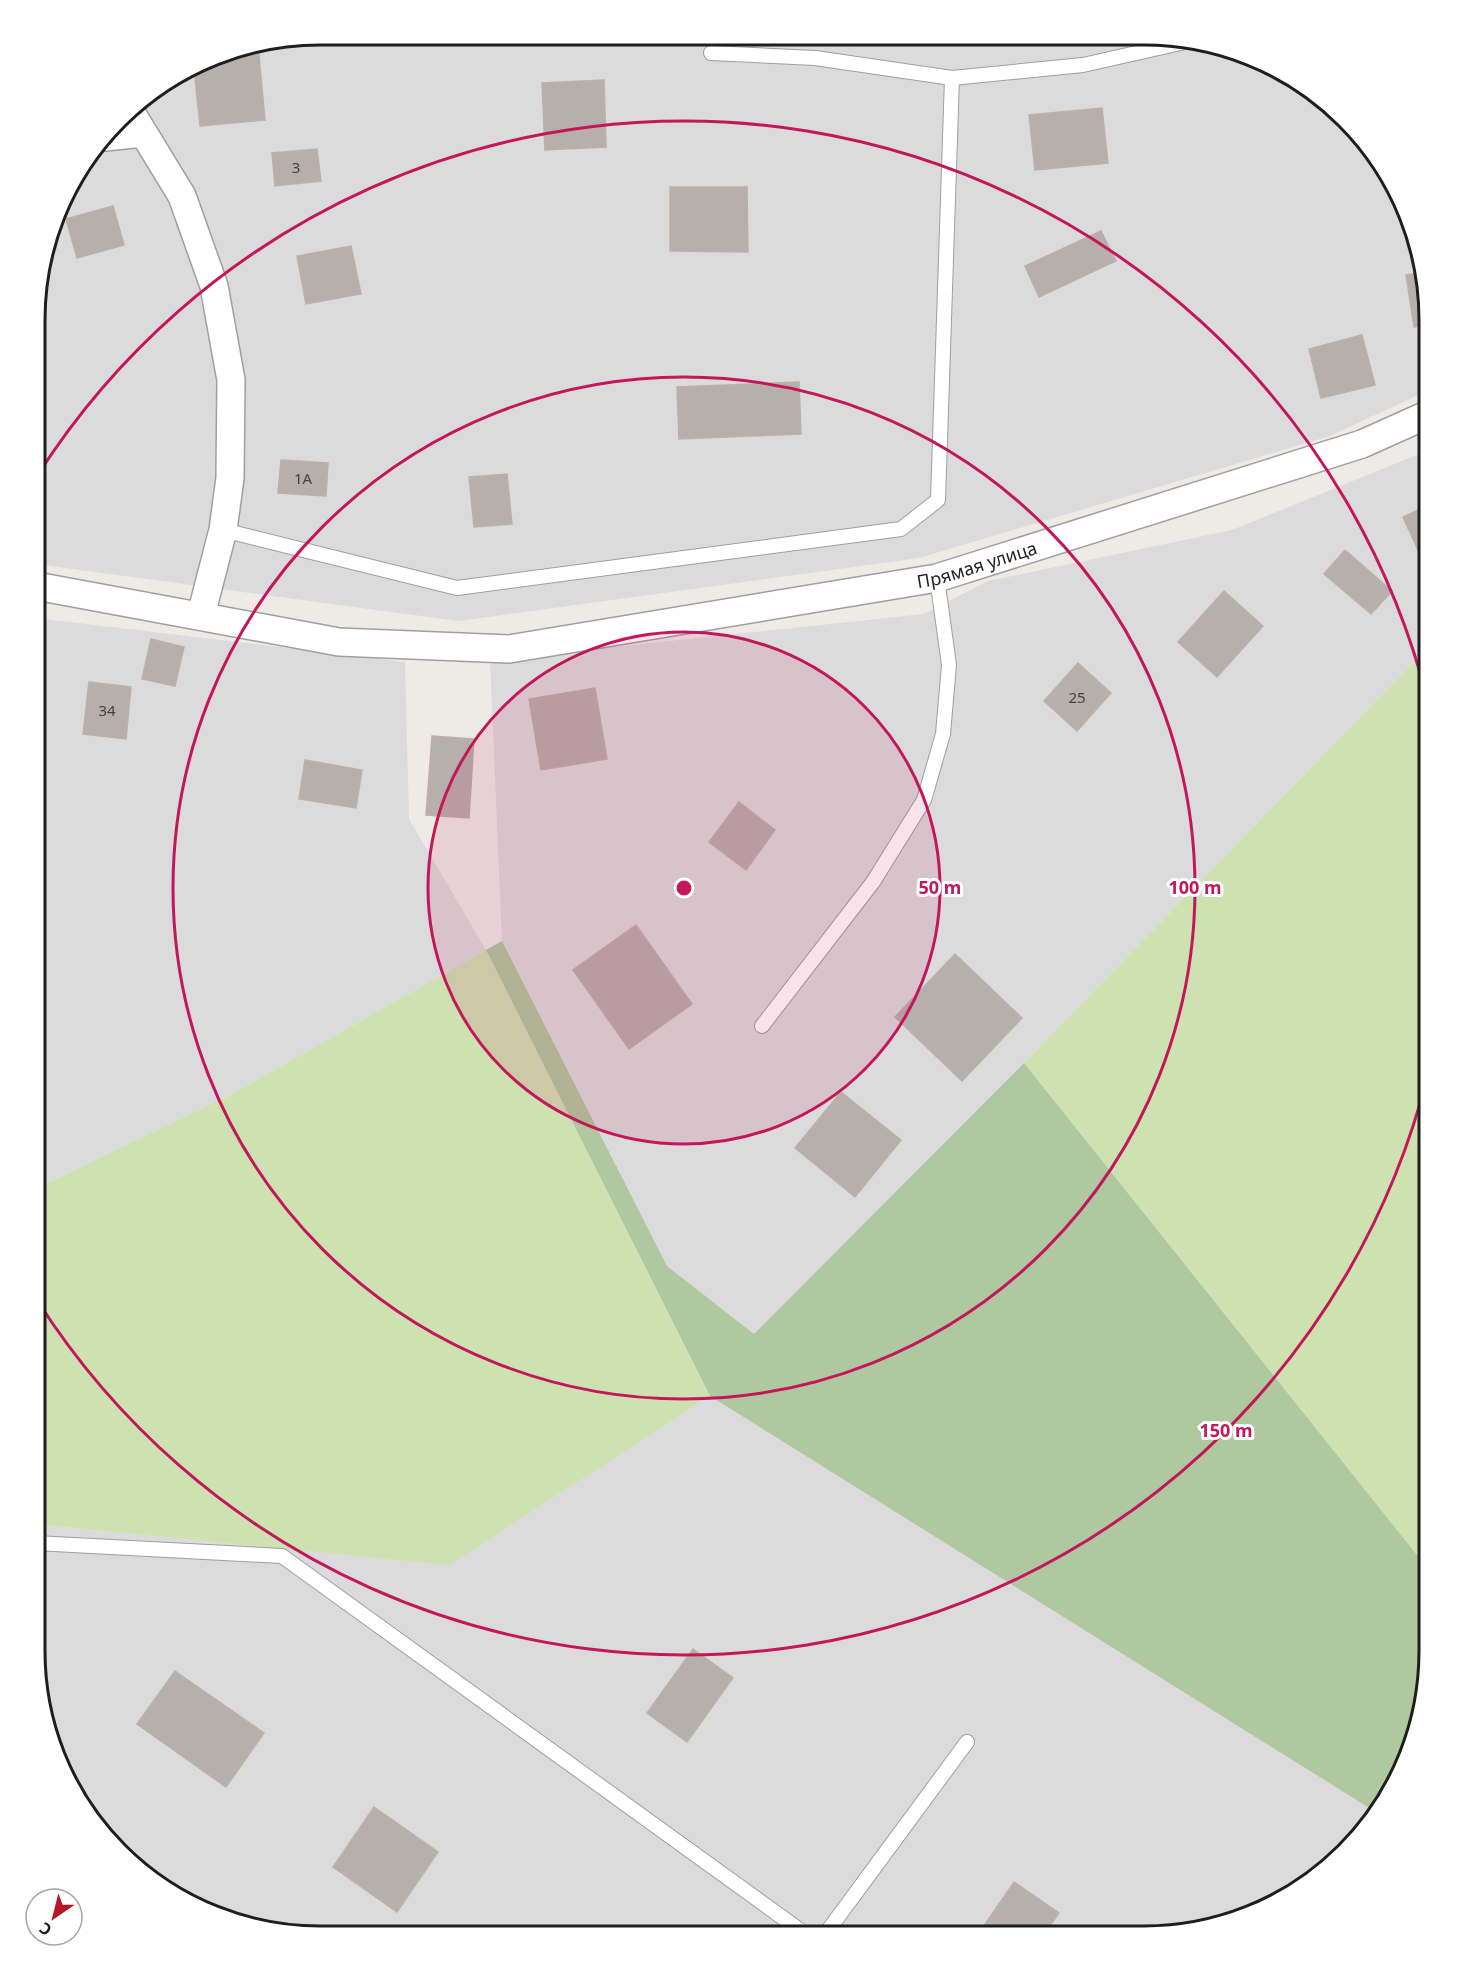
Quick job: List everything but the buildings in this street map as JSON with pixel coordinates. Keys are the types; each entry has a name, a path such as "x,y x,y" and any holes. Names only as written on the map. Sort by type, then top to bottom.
{"street":[{"path":"134,117 182,196 214,286 231,380 230,478 223,530 201,615"},
{"path":"116,136 143,133"},
{"name":"Прямая улица","path":"45,588 339,642 509,649 937,578 1362,444 1419,419"}],"lane":[{"path":"711,53 815,58 952,78 1083,65 1166,46"},
{"path":"223,530 457,588 901,529 938,500 952,78"},
{"path":"762,1026 873,882 924,800 943,734 949,665 937,578"},
{"path":"45,1544 282,1556 794,1926"},
{"path":"831,1926 967,1742"}],"shaded area":[{"path":"320,45 1144,45 1180,47 1215,54 1249,66 1297,91 1339,125 1373,167 1391,198 1410,249 1417,284 1419,395 1330,436 919,558 458,621 45,565 45,320 47,284 54,249 73,198 91,167 113,139 125,125 167,91 198,73 266,50"},
{"path":"1419,454 1419,658 1024,1063 754,1334 667,1266 502,941 490,660 924,614 988,581 1232,530"},
{"path":"45,619 405,662 409,819 486,950 232,1094 45,1184"},
{"path":"710,1396 1370,1808 1339,1846 1297,1880 1249,1905 1215,1917 1180,1924 1144,1926 320,1926 266,1921 198,1898 167,1880 125,1846 91,1804 66,1756 54,1722 47,1687 45,1525 449,1564"}],"green space":[{"path":"1419,658 1419,1557 1024,1063"},
{"path":"502,941 667,1266 754,1334 1024,1063 1419,1557 1419,1651 1414,1705 1391,1773 1370,1808 710,1396 486,950"},
{"path":"486,950 710,1396 449,1565 45,1525 45,1184 232,1094"}]}
